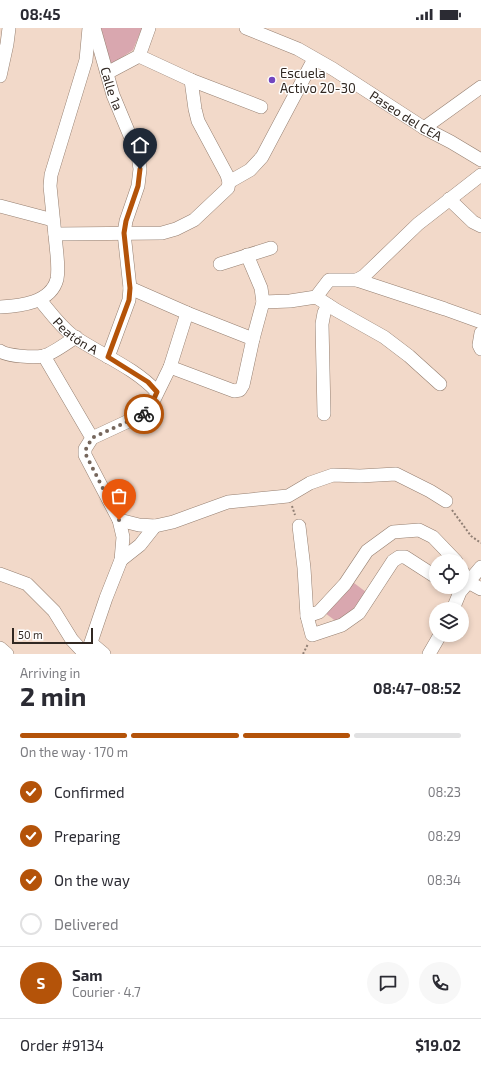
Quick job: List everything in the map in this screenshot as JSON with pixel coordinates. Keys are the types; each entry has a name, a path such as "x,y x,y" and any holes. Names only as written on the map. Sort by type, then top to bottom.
{"street":[{"path":"0,76 8,44 9,28"},
{"path":"0,308 20,306 40,300 52,289 57,280 58,265 50,186 51,175 86,60 90,28"},
{"name":"Calle 1a","path":"94,28 113,95 138,155 140,169 138,186 126,221 124,233 130,288 129,300 108,357"},
{"path":"107,73 139,56 149,28"},
{"name":"Paseo del CEA","path":"246,28 298,49 424,128 481,160"},
{"path":"139,56 191,80 261,107"},
{"path":"229,182 250,170 262,158 314,59"},
{"path":"55,234 162,233 176,229 194,220 228,188 229,182 227,175 198,121 191,80"},
{"path":"424,128 481,87"},
{"path":"357,280 364,276 418,224 481,175"},
{"path":"449,199 473,222 481,226"},
{"path":"0,206 53,220"},
{"path":"220,264 271,248"},
{"path":"170,367 234,391 240,390 243,385 263,302 261,288 247,255"},
{"path":"316,297 329,280 357,280 481,322"},
{"path":"130,288 186,313 253,339"},
{"path":"263,302 290,301 316,297 384,337 409,356 440,384"},
{"name":"Peatón A","path":"40,300 56,319 76,337 148,382 157,392"},
{"path":"324,414 322,324 324,313 328,305"},
{"path":"88,650 121,560 123,537 119,520 86,455 86,449 92,438 148,412 170,367 186,313"},
{"path":"481,333 479,345 481,349"},
{"path":"0,352 11,355 44,356 76,337"},
{"path":"44,356 92,438"},
{"path":"119,520 138,525 155,526 173,522 228,502 288,496 310,483 333,474 360,476 396,474 446,501"},
{"path":"121,560 140,545 155,526"},
{"path":"298,526 304,568 307,616 312,635 342,625 359,613 393,561 399,557 405,557 429,572"},
{"path":"307,616 319,612 345,584 367,551 393,532 419,530 433,536 450,554"},
{"path":"469,577 481,567"},
{"path":"0,574 27,584 54,610 72,640 88,650 104,654"},
{"path":"469,585 481,589"},
{"path":"429,654 436,642"},
{"path":"0,648 7,654"}],"path":[{"path":"288,496 298,526"},
{"path":"446,501 472,536 481,543"}],"shaded area":[{"path":"101,28 142,28 133,50 110,65"},
{"path":"350,580 366,592 341,625 325,613"}],"way so far":[{"path":"119,520 86,455 86,449 92,438 144,414"}],"place":[{"name":"Escuela Activo 20-30","path":"272,80"}],"route":[{"path":"140,169 138,186 126,221 124,233 130,288 129,300 108,357 120,363 148,382 157,392 148,412 144,414"}]}
